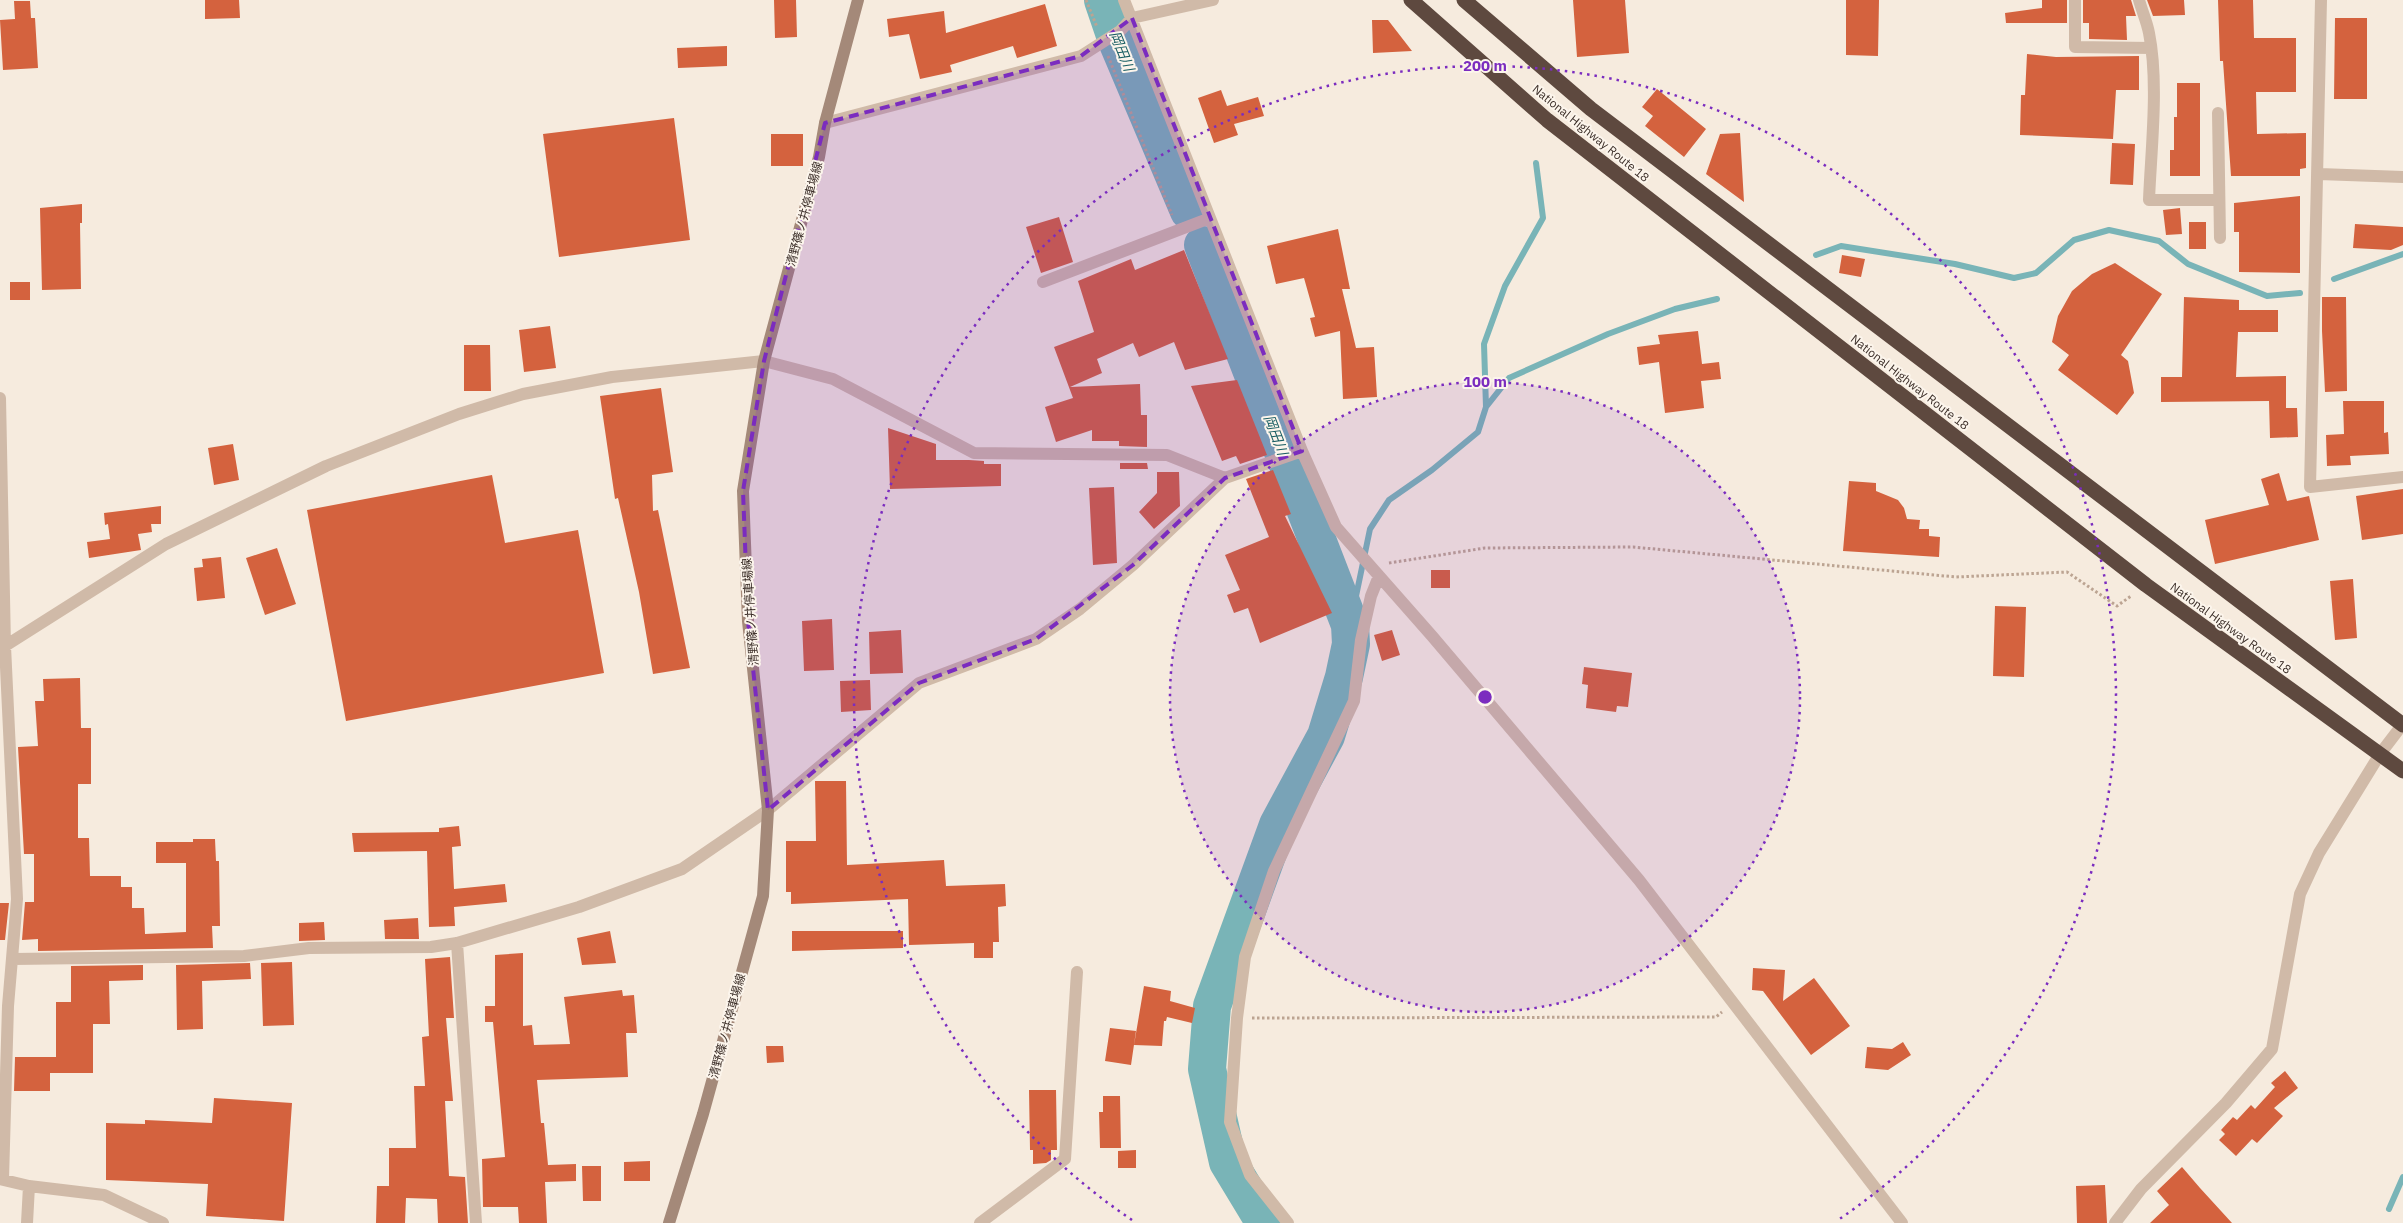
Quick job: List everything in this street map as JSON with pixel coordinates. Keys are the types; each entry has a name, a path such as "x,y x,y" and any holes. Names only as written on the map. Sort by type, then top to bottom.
{"highway":[{"name":"National Highway Route 18","path":"1411,0 1547,120 2146,585 2403,771"},
{"name":"National Highway Route 18","path":"1464,0 1591,109 2403,725"}],"main road":[{"name":"清野篠ノ井停車場線","path":"669,1223 703,1114 763,896 768,810 748,622 743,491 764,361 819,157 825,124 858,0"}],"street":[{"path":"1124,0 1210,218 1297,452 1336,526 1639,880 1902,1223"},
{"path":"825,124 1081,56 1110,37 1132,18 1214,0"},
{"path":"2075,0 2075,47 2151,48"},
{"path":"2139,0 2149,32 2151,48 2152,90 2149,200 2219,200"},
{"path":"2321,0 2319,174 2310,487 2403,477"},
{"path":"2218,113 2220,238"},
{"path":"2319,174 2403,176"},
{"path":"1043,282 1210,218"},
{"path":"3,647 166,544 326,466 459,414 523,394 612,376 764,361 833,379 974,453 1167,455 1225,478"},
{"path":"0,398 3,647 18,899 8,1006 2,1179 29,1186 104,1195 163,1223"},
{"path":"13,959 244,956 309,948 431,947 457,943 579,907 682,869 768,810 919,683 1036,639 1080,609 1133,565 1225,478 1297,452"},
{"path":"1288,1223 1250,1175 1230,1122 1237,1018 1245,957 1274,871 1354,701 1361,640 1371,596 1379,576"},
{"path":"2115,1223 2141,1189 2226,1103 2272,1050 2300,894 2319,853 2380,754 2403,725"},
{"path":"457,943 476,1223"},
{"path":"980,1223 1065,1160 1077,972"},
{"path":"27,1223 29,1186"}],"path":[{"path":"1086,0 1110,37 1178,230"},
{"path":"1369,564 1485,548 1633,547 1956,577 2067,572 2117,606 2146,585"},
{"path":"1237,1018 1716,1017 1734,1003"}],"highlighted area":[{"path":"1132,18 1302,451 1225,478 1133,565 1036,639 919,683 768,810 748,621 743,491 764,361 825,123 1081,56"}],"building":[{"path":"205,0 239,0 240,18 205,19"},
{"path":"774,0 796,0 797,37 775,38"},
{"path":"1573,0 1625,0 1629,53 1577,57"},
{"path":"1846,0 1879,0 1878,56 1846,55"},
{"path":"2042,0 2067,0 2067,23 2006,23 2005,13 2042,8"},
{"path":"2083,0 2131,0 2136,16 2126,16 2127,40 2089,39 2089,23 2083,23"},
{"path":"2147,0 2184,0 2185,15 2153,16"},
{"path":"2218,0 2253,0 2254,38 2296,38 2296,92 2256,92 2257,134 2306,133 2306,168 2300,169 2300,176 2231,176 2223,61 2220,61"},
{"path":"14,1 30,1 31,18 35,18 38,68 3,70 0,20 15,19"},
{"path":"1045,4 1057,46 1017,58 1013,46 950,65 952,72 920,79 909,34 889,37 887,19 944,11 946,33"},
{"path":"2335,18 2367,18 2367,99 2334,99"},
{"path":"1372,20 1388,20 1412,51 1373,53"},
{"path":"727,46 727,66 678,68 677,48"},
{"path":"2027,54 2056,57 2139,56 2139,90 2116,90 2113,139 2020,135 2021,95 2025,95"},
{"path":"2177,83 2200,83 2200,176 2170,176 2170,150 2174,150 2174,117 2177,117"},
{"path":"1657,89 1706,129 1684,157 1645,126 1653,116 1642,107"},
{"path":"1221,90 1227,106 1258,97 1264,116 1234,124 1238,135 1214,143 1198,98"},
{"path":"674,118 690,240 559,257 543,134"},
{"path":"1740,133 1744,202 1706,174 1720,134"},
{"path":"771,134 803,134 803,166 771,166"},
{"path":"2112,143 2135,144 2133,185 2110,184"},
{"path":"2300,196 2300,273 2239,272 2239,232 2234,232 2234,203"},
{"path":"82,204 82,223 80,223 81,289 42,290 40,208"},
{"path":"2180,208 2182,234 2166,235 2163,210"},
{"path":"1059,217 1073,262 1041,273 1026,227"},
{"path":"2189,222 2206,222 2206,249 2189,249"},
{"path":"2355,224 2403,227 2403,245 2391,250 2353,248"},
{"path":"1338,229 1350,289 1342,289 1356,348 1374,347 1377,397 1343,399 1340,331 1315,337 1310,318 1315,317 1304,278 1276,284 1267,246"},
{"path":"1184,250 1228,359 1185,370 1174,342 1139,357 1133,343 1097,359 1102,373 1070,387 1140,384 1141,415 1147,415 1147,447 1119,446 1119,441 1092,441 1092,430 1056,442 1045,407 1073,398 1054,347 1094,332 1078,281 1131,259 1135,270"},
{"path":"1842,255 1865,259 1861,277 1839,273"},
{"path":"2115,263 2162,294 2121,355 2128,361 2134,393 2117,415 2058,370 2069,355 2052,342 2058,316 2072,291 2092,274"},
{"path":"10,282 30,282 30,300 10,300"},
{"path":"2184,297 2239,300 2239,310 2278,310 2278,332 2238,332 2236,377 2286,376 2286,408 2297,408 2298,437 2270,438 2269,401 2161,402 2161,377 2182,377"},
{"path":"2322,297 2346,297 2347,391 2325,392"},
{"path":"550,326 556,368 524,372 519,330"},
{"path":"1698,331 1702,364 1719,362 1721,379 1701,381 1704,408 1665,413 1659,362 1639,365 1637,347 1660,344 1658,335"},
{"path":"464,345 490,345 491,391 464,391"},
{"path":"1237,380 1267,455 1240,464 1236,456 1222,461 1191,386"},
{"path":"661,388 673,472 652,475 653,511 658,510 690,668 653,674 639,592 618,498 615,499 600,396"},
{"path":"2343,401 2384,401 2384,433 2388,432 2389,454 2350,456 2351,465 2327,466 2326,435 2344,434"},
{"path":"888,428 936,444 936,460 969,460 984,461 984,464 1001,464 1001,486 890,489"},
{"path":"233,444 239,480 214,485 208,448"},
{"path":"1120,463 1147,463 1148,469 1120,469"},
{"path":"1273,470 1291,514 1285,516 1332,613 1260,643 1248,608 1234,613 1227,595 1240,590 1225,555 1269,537 1246,479"},
{"path":"1157,472 1179,472 1180,506 1154,529 1139,512 1157,493"},
{"path":"2279,473 2287,501 2309,496 2319,540 2215,564 2205,520 2269,505 2261,479"},
{"path":"492,475 505,543 578,530 604,673 346,721 307,510"},
{"path":"1849,481 1876,483 1876,491 1898,500 1904,508 1907,519 1920,520 1919,529 1929,529 1929,536 1940,537 1939,557 1843,551"},
{"path":"1114,487 1117,563 1093,565 1089,488"},
{"path":"2403,489 2403,534 2362,540 2356,496"},
{"path":"161,506 161,524 151,524 152,532 138,534 141,550 89,558 87,542 110,539 108,524 105,525 104,513"},
{"path":"277,548 296,604 265,615 246,558"},
{"path":"221,557 225,598 197,601 194,568 203,567 202,559"},
{"path":"1431,570 1450,570 1450,588 1431,588"},
{"path":"2353,579 2357,638 2335,640 2330,581"},
{"path":"1995,606 2026,607 2024,677 1993,676"},
{"path":"832,619 834,670 804,671 802,621"},
{"path":"901,630 903,673 870,674 869,632"},
{"path":"1392,630 1400,655 1382,661 1374,635"},
{"path":"1584,667 1632,673 1628,707 1617,706 1616,712 1586,708 1588,685 1582,684"},
{"path":"80,678 81,728 91,728 91,784 78,784 78,838 89,838 90,876 121,876 121,887 132,887 132,908 144,908 145,934 186,932 186,863 156,863 156,842 193,842 193,839 215,839 216,861 219,861 220,926 212,926 213,948 38,951 38,939 22,940 25,902 34,902 34,854 24,854 18,747 38,746 35,701 44,701 43,679"},
{"path":"870,680 871,710 841,712 840,681"},
{"path":"815,781 846,781 847,865 944,860 946,886 1005,884 1006,906 998,907 999,942 993,942 993,958 974,958 974,943 909,945 908,899 791,904 791,892 786,892 786,841 816,841"},
{"path":"459,826 461,846 452,847 454,889 505,884 507,902 454,907 455,926 429,927 427,851 354,852 352,833 439,832 439,828"},
{"path":"0,903 9,903 5,940 0,940"},
{"path":"418,918 419,939 385,939 384,920"},
{"path":"324,922 325,940 299,941 299,923"},
{"path":"610,931 616,963 582,965 577,938"},
{"path":"792,931 903,931 903,948 792,951"},
{"path":"523,953 523,1026 532,1025 534,1045 570,1044 564,997 622,990 623,996 634,995 637,1033 626,1033 628,1077 537,1080 541,1123 544,1123 548,1165 576,1164 576,1181 545,1182 547,1223 519,1223 518,1207 483,1207 482,1159 505,1157 493,1022 485,1022 485,1006 495,1006 495,955"},
{"path":"450,957 454,1018 446,1018 453,1101 445,1101 449,1176 465,1177 468,1223 438,1223 437,1199 406,1198 405,1223 376,1223 377,1186 389,1186 389,1148 416,1148 414,1086 425,1086 422,1037 429,1036 425,959"},
{"path":"292,962 294,1025 263,1026 261,963"},
{"path":"250,963 251,979 202,981 203,1029 177,1030 176,965"},
{"path":"143,965 143,980 109,981 110,1024 93,1024 93,1073 50,1073 50,1091 14,1091 15,1057 56,1057 56,1002 71,1002 71,966"},
{"path":"1753,968 1785,970 1783,1001 1814,978 1850,1026 1811,1055 1763,991 1752,990"},
{"path":"1144,986 1171,991 1170,1001 1195,1008 1192,1023 1167,1017 1166,1021 1164,1021 1162,1046 1134,1045"},
{"path":"1110,1028 1136,1031 1131,1065 1105,1061"},
{"path":"1903,1042 1911,1055 1888,1070 1865,1068 1867,1047 1892,1049"},
{"path":"766,1046 783,1046 784,1062 767,1063"},
{"path":"2285,1071 2298,1088 2274,1108 2283,1116 2257,1143 2252,1139 2236,1156 2219,1140 2225,1134 2221,1130 2233,1117 2237,1120 2251,1105 2255,1109 2275,1087 2271,1083"},
{"path":"1029,1090 1056,1090 1057,1150 1051,1150 1051,1160 1046,1163 1033,1164 1033,1150 1030,1150"},
{"path":"1103,1096 1120,1096 1121,1148 1100,1148 1099,1112 1103,1112"},
{"path":"214,1098 292,1103 284,1221 206,1216 208,1184 106,1180 106,1123 145,1124 145,1120 212,1123"},
{"path":"1136,1150 1136,1168 1118,1168 1118,1151"},
{"path":"650,1161 650,1181 624,1181 624,1162"},
{"path":"582,1166 601,1166 601,1201 583,1201"},
{"path":"2182,1167 2232,1223 2150,1223 2169,1205 2157,1191"},
{"path":"2105,1185 2107,1223 2077,1223 2076,1186"}],"waterway":[{"name":"岡田川","path":"1103,0 1117,41 1189,211"},
{"path":"1486,407 1484,344 1505,286 1543,218 1536,163"},
{"path":"1816,255 1841,246 1955,264 2014,278 2036,273 2074,240 2109,230 2159,241 2188,264 2267,296 2300,293"},
{"path":"1203,245 1350,625 1351,644 1344,677 1326,736 1278,825 1212,1006 1207,1069 1228,1162 1265,1223"},
{"path":"2334,279 2403,254"},
{"path":"1350,625 1370,529 1389,500 1432,470 1478,432 1486,407 1509,378 1608,334 1675,309 1717,299"},
{"path":"2389,1209 2403,1177"}]}
